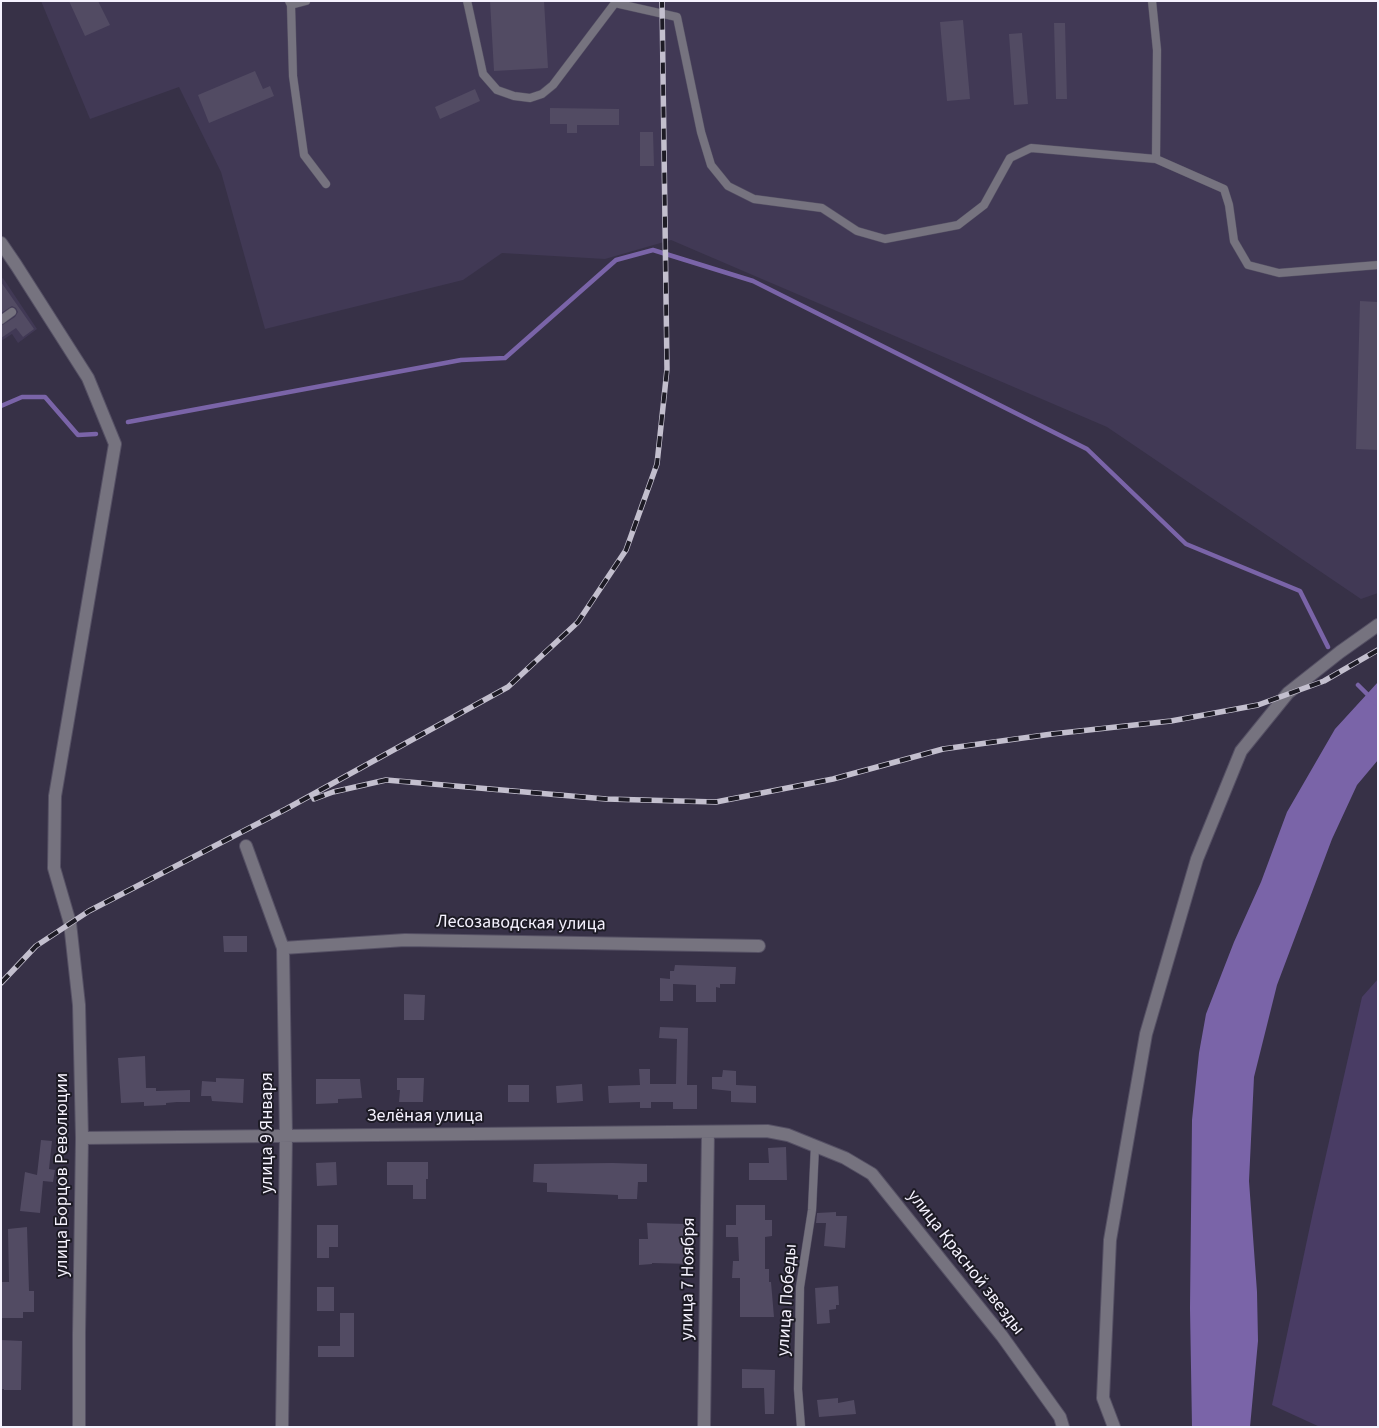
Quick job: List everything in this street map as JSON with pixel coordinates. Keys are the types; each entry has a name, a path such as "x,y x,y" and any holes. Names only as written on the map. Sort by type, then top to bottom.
{"street":[{"name":"улица Борцов Революции","path":"1,243 88,378 115,444 55,796 54,868 70,923 79,1005 82,1138 79,1427"},
{"path":"1114,1427 1104,1398 1110,1240 1146,1034 1197,859 1241,751 1288,693 1378,625"},
{"name":"улица 9 Января","path":"246,846 283,948 286,1136 282,1427"},
{"name":"Лесозаводская улица","path":"283,948 405,940 759,946"},
{"name":"Зелёная улица","path":"82,1138 767,1131"},
{"name":"улица Красной звезды","path":"767,1131 788,1135 815,1146 844,1158 872,1174 1002,1336 1060,1417 1064,1427"},
{"name":"улица 7 Ноября","path":"704,1427 708,1132"}],"lane":[{"path":"306,1 290,3 294,76 304,156 326,184"},
{"path":"466,1 483,74 497,90 514,96 530,98 542,94 553,85 616,3 677,17 701,132 711,165 728,186 754,199 822,208 858,231 885,239 958,225 984,206 1010,158 1031,148 1156,159 1224,189 1230,205 1234,241 1248,265 1279,273 1378,265"},
{"path":"1152,1 1157,50 1156,159"},
{"path":"1,320 12,312"},
{"name":"улица Победы","path":"801,1427 798,1389 800,1287 812,1210 815,1146"}],"shaded area":[{"path":"41,1 1378,1 1378,593 1361,599 1107,427 671,240 605,259 502,253 463,280 265,329 221,172 179,87 90,119"},
{"path":"3,278 37,329 18,343 12,334 1,341 1,279"},
{"path":"1378,682 1378,760 1357,785 1332,839 1277,985 1254,1077 1249,1181 1257,1292 1258,1341 1250,1427 1192,1427 1190,1308 1192,1120 1199,1053 1206,1014 1234,942 1261,882 1287,812 1335,729"},
{"path":"1378,979 1378,1427 1320,1427 1272,1405 1313,1212 1362,997"}],"building":[{"path":"69,1 98,1 110,25 85,36"},
{"path":"490,1 544,1 548,68 494,71"},
{"path":"963,20 970,99 947,101 940,22"},
{"path":"1054,23 1065,23 1067,99 1056,99"},
{"path":"1022,33 1028,104 1014,105 1009,34"},
{"path":"255,71 263,89 270,86 274,96 209,123 198,95"},
{"path":"475,89 480,101 440,119 435,107"},
{"path":"550,108 619,109 619,125 577,125 577,133 567,133 567,124 550,124"},
{"path":"640,132 653,132 654,166 640,166"},
{"path":"1,282 34,329 23,337 16,328 1,338 1,326 15,317 18,312 12,306 1,313"},
{"path":"1360,301 1378,302 1378,450 1356,449"},
{"path":"223,936 247,936 247,952 224,952"},
{"path":"675,965 736,967 735,984 720,984 720,988 716,987 716,1002 696,1002 696,985 673,984 673,1001 660,1001 660,978 670,979 670,971 674,971"},
{"path":"404,994 425,995 424,1020 404,1020"},
{"path":"660,1027 688,1028 687,1085 697,1085 697,1109 673,1109 673,1102 651,1102 651,1108 640,1108 640,1102 609,1103 608,1086 640,1085 639,1069 650,1069 650,1084 676,1084 677,1039 659,1038"},
{"path":"145,1056 146,1088 156,1088 156,1091 190,1090 190,1102 144,1106 144,1102 121,1103 118,1058"},
{"path":"723,1070 736,1071 736,1085 756,1086 756,1103 731,1102 731,1091 712,1089 712,1077 722,1077"},
{"path":"216,1078 244,1079 243,1103 212,1101 211,1096 201,1096 202,1081 216,1082"},
{"path":"397,1078 424,1078 423,1102 399,1102 400,1090 397,1090"},
{"path":"316,1079 360,1079 362,1098 338,1099 338,1103 316,1104"},
{"path":"582,1084 583,1101 557,1103 556,1086"},
{"path":"508,1085 529,1085 529,1102 508,1102"},
{"path":"41,1140 52,1141 49,1169 55,1170 53,1182 43,1181 40,1213 20,1211 25,1172 37,1175"},
{"path":"786,1147 787,1180 749,1180 749,1163 769,1163 768,1148"},
{"path":"336,1162 337,1185 317,1186 316,1163"},
{"path":"387,1162 428,1162 426,1199 413,1199 413,1185 387,1185"},
{"path":"534,1164 647,1164 647,1182 638,1182 637,1199 618,1199 618,1195 547,1192 547,1183 533,1182"},
{"path":"736,1205 765,1205 765,1220 772,1220 772,1236 765,1237 765,1269 769,1269 774,1317 740,1317 740,1278 732,1278 733,1261 739,1261 738,1237 726,1237 726,1225 736,1225"},
{"path":"836,1212 836,1216 847,1216 845,1248 824,1246 826,1223 816,1223 817,1213"},
{"path":"647,1223 687,1224 686,1252 693,1252 693,1264 652,1263 639,1265 639,1239 648,1239"},
{"path":"317,1225 338,1225 338,1247 329,1247 329,1258 317,1258"},
{"path":"27,1227 29,1291 34,1291 34,1312 23,1312 23,1318 1,1318 1,1282 9,1282 8,1229"},
{"path":"838,1286 839,1305 836,1305 836,1309 829,1310 830,1323 817,1324 815,1288"},
{"path":"317,1287 334,1287 334,1311 317,1311"},
{"path":"340,1313 354,1313 354,1357 318,1357 318,1346 340,1346"},
{"path":"1,1340 22,1341 21,1390 1,1389"},
{"path":"742,1369 775,1370 774,1414 765,1414 764,1388 742,1388"},
{"path":"838,1398 838,1403 854,1400 856,1414 819,1417 817,1400"}],"waterway":[{"path":"128,422 461,360 505,358 616,260 653,250 753,281 1087,449 1186,544 1300,591 1328,647"},
{"path":"1,406 22,397 45,397 78,435 96,434"},
{"path":"1358,685 1378,705"}],"railway":[{"path":"1,983 36,946 89,911 286,809 508,687 578,622 626,550 657,464 667,369 662,1"},
{"path":"314,799 333,792 386,780 606,799 716,802 833,779 943,749 1052,734 1171,721 1258,705 1324,681 1378,650"}]}
